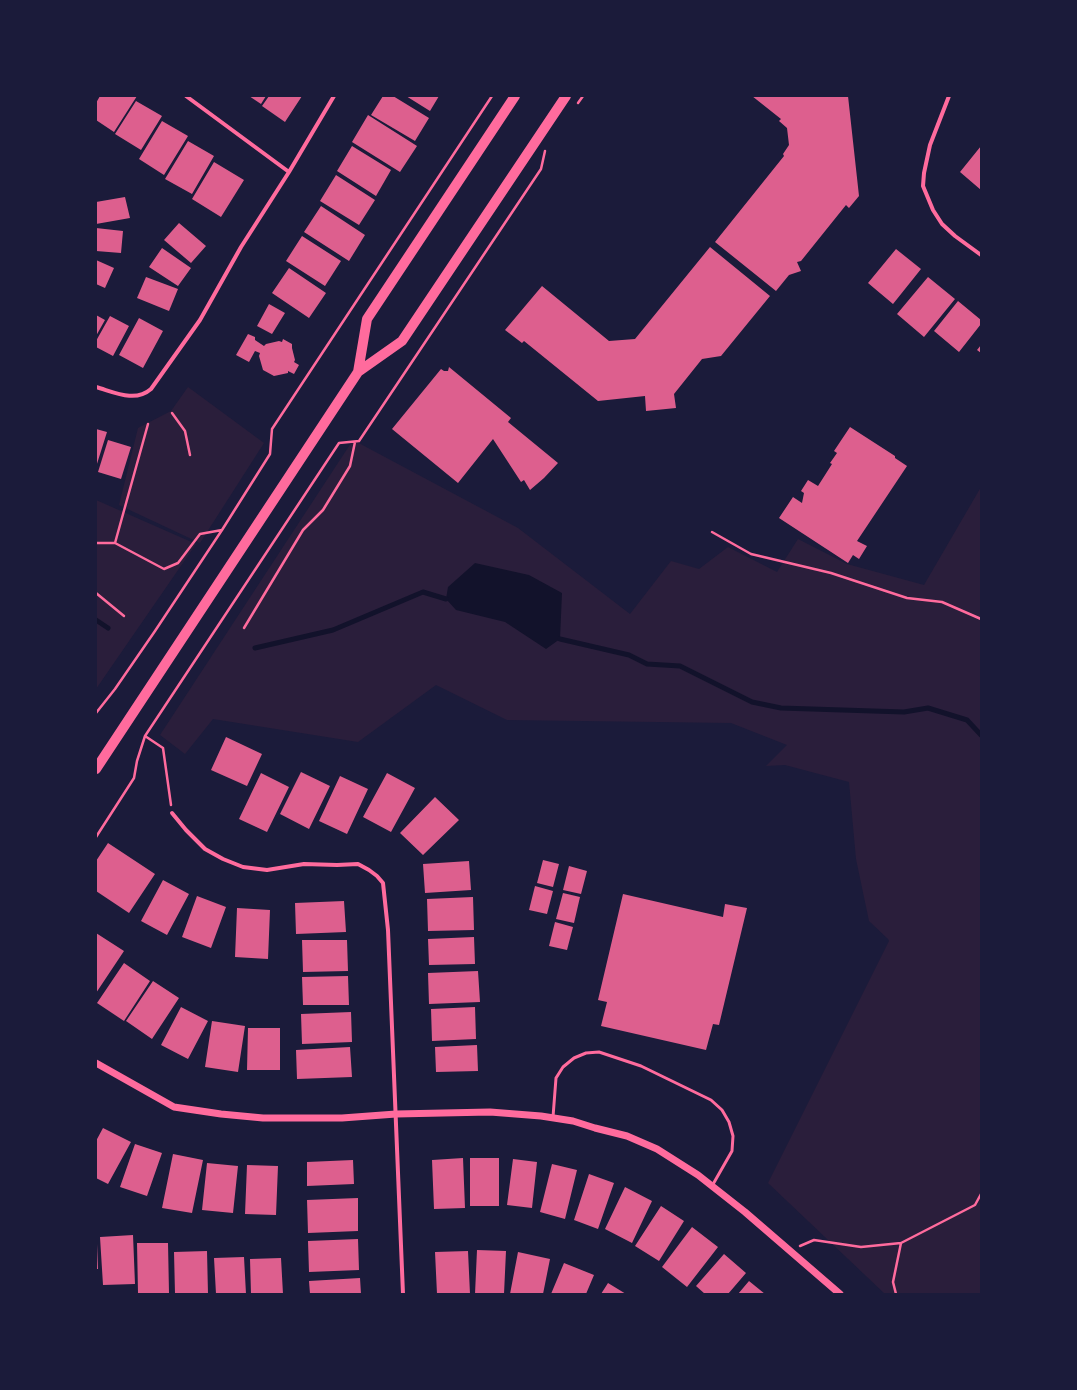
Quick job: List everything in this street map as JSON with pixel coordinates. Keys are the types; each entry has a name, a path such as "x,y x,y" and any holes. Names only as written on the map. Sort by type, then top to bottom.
{"main road":[{"path":"358,372 367,319 515,96"},
{"path":"96,769 358,372 402,341 566,96"}],"street":[{"path":"186,96 289,172"},
{"path":"96,387 134,397 145,394 150,390 200,320 241,247 289,172 334,96"},
{"path":"949,96 930,145 924,173 923,186 933,210 942,224 955,236 981,254"},
{"path":"172,813 205,849 243,868 267,870 304,864 358,864 377,876 384,883 388,930 403,1294"},
{"path":"96,1063 174,1107 222,1114 263,1118 342,1118 396,1114 490,1112 573,1121 627,1136 657,1149 698,1175 745,1212 840,1294"}],"lane":[{"path":"553,1118 556,1078 564,1067 574,1058 599,1052 641,1066 711,1100 722,1110 729,1122 733,1136 732,1151 712,1186"}],"path":[{"path":"96,713 115,689 155,631 222,530 270,454 272,429 492,96"},
{"path":"575,107 583,96"},
{"path":"96,837 134,778 145,736 339,443 359,441 541,169 546,148"},
{"path":"172,413 185,431 190,455"},
{"path":"115,543 148,424"},
{"path":"244,628 303,530 323,510 350,466 355,442"},
{"path":"96,543 115,543 164,569 178,564 200,534 222,530"},
{"path":"712,532 751,554 831,573 907,598 942,602 981,619"},
{"path":"96,593 124,616"},
{"path":"145,736 164,748 172,813"},
{"path":"788,1250 814,1240 861,1247 901,1243 975,1205 981,1194"},
{"path":"896,1294 893,1282 901,1243"}],"shaded area":[{"path":"188,387 264,443 200,543 119,505 138,428 171,411"},
{"path":"353,440 518,528 630,614 671,561 699,569 728,547 777,572 798,539 847,564 924,585 981,487 981,1294 885,1294 768,1183 889,941 869,921 856,859 849,782 785,765 766,766 787,745 731,723 507,720 436,685 358,742 213,719 185,754 160,735"},
{"path":"96,500 196,544 96,689"},
{"path":"475,563 529,575 562,593 560,639 546,649 505,622 456,610 446,599 448,587"}],"building":[{"path":"100,96 137,96 114,132 96,120 96,103"},
{"path":"249,96 266,96 261,104"},
{"path":"269,96 302,96 285,122 262,106"},
{"path":"383,96 393,96 429,118 415,141 371,115"},
{"path":"406,96 439,96 430,111"},
{"path":"752,96 848,96 859,196 849,208 846,205 801,261 797,262 801,271 789,275 776,291 715,242 784,156 783,154 789,145 787,128 779,121 781,119"},
{"path":"136,101 162,116 141,150 115,134"},
{"path":"368,115 417,146 400,172 352,142"},
{"path":"162,121 188,136 164,175 139,159"},
{"path":"188,141 214,156 192,194 165,179"},
{"path":"352,146 391,170 376,196 337,171"},
{"path":"981,146 981,190 960,172"},
{"path":"214,162 244,180 221,217 192,199"},
{"path":"336,175 375,200 359,225 320,201"},
{"path":"125,197 130,218 96,224 96,202"},
{"path":"321,206 365,235 349,261 304,232"},
{"path":"179,223 206,246 191,263 164,240"},
{"path":"96,228 123,231 121,253 96,251"},
{"path":"302,236 341,261 325,286 286,261"},
{"path":"710,247 770,296 721,356 702,359 674,394 676,408 646,411 645,396 598,401 524,341 522,343 505,330 542,286 609,341 635,339"},
{"path":"162,248 191,268 178,286 149,267"},
{"path":"896,249 921,269 893,304 868,283"},
{"path":"96,260 114,268 105,288 96,284"},
{"path":"289,268 326,293 309,318 272,293"},
{"path":"146,277 178,289 169,311 137,298"},
{"path":"928,277 955,299 924,337 897,314"},
{"path":"958,301 981,320 981,324 959,352 934,331"},
{"path":"269,304 285,313 272,334 257,326"},
{"path":"96,315 105,320 96,336"},
{"path":"110,316 129,326 113,356 96,347 96,341"},
{"path":"139,318 163,331 143,368 119,355"},
{"path":"248,334 255,337 255,340 264,346 266,344 279,341 282,342 283,339 292,344 295,360 294,362 299,365 294,374 288,371 288,373 274,376 263,370 259,356 260,353 255,351 249,362 236,355"},
{"path":"981,345 981,353 977,350"},
{"path":"449,367 511,418 508,422 558,463 530,490 524,480 521,482 493,439 458,483 392,429 441,369 448,371"},
{"path":"850,427 895,456 895,458 907,466 857,541 867,546 859,559 853,555 848,563 779,518 793,497 802,503 804,493 801,491 808,480 818,486 832,464 830,463 837,453 834,451"},
{"path":"96,429 107,432 96,467"},
{"path":"108,440 131,447 121,479 98,472"},
{"path":"226,737 262,754 247,786 211,770"},
{"path":"301,772 330,786 309,829 280,814"},
{"path":"261,773 289,787 267,832 239,819"},
{"path":"387,773 415,788 391,832 363,817"},
{"path":"340,776 368,789 347,834 319,821"},
{"path":"435,797 459,820 423,855 400,833"},
{"path":"108,843 155,874 129,913 96,891 96,861"},
{"path":"543,860 559,864 553,887 537,883"},
{"path":"469,861 471,890 425,893 423,864"},
{"path":"569,866 587,871 581,894 563,890"},
{"path":"163,880 189,894 167,935 141,921"},
{"path":"535,886 553,891 547,914 529,910"},
{"path":"563,893 580,897 574,923 556,919"},
{"path":"623,894 723,917 725,904 747,908 719,1025 713,1024 706,1050 601,1026 607,1002 598,1000"},
{"path":"197,896 226,907 211,948 182,937"},
{"path":"473,897 474,930 428,931 427,899"},
{"path":"344,901 346,932 296,934 295,903"},
{"path":"237,908 270,910 268,959 235,957"},
{"path":"555,922 573,927 567,950 549,946"},
{"path":"96,933 124,951 96,993"},
{"path":"474,937 475,964 429,965 428,939"},
{"path":"302,940 347,940 348,971 303,972"},
{"path":"124,963 150,981 124,1021 97,1003"},
{"path":"478,971 480,1002 429,1004 428,973"},
{"path":"348,976 349,1005 303,1005 302,977"},
{"path":"153,981 179,998 152,1039 126,1021"},
{"path":"181,1007 208,1021 188,1059 161,1045"},
{"path":"475,1007 476,1039 432,1041 431,1009"},
{"path":"351,1012 352,1042 302,1044 301,1014"},
{"path":"212,1021 245,1026 238,1072 205,1067"},
{"path":"248,1028 280,1028 280,1070 247,1070"},
{"path":"477,1045 478,1071 436,1072 435,1047"},
{"path":"350,1047 352,1077 297,1079 296,1050"},
{"path":"103,1128 131,1142 108,1184 96,1178 96,1141"},
{"path":"135,1144 162,1153 147,1196 120,1187"},
{"path":"173,1154 203,1160 192,1213 162,1208"},
{"path":"463,1158 465,1208 434,1209 432,1160"},
{"path":"470,1158 499,1158 499,1206 470,1206"},
{"path":"513,1159 537,1162 532,1208 507,1205"},
{"path":"353,1160 354,1184 307,1186 307,1162"},
{"path":"207,1163 238,1166 233,1213 202,1210"},
{"path":"552,1164 577,1170 565,1219 540,1212"},
{"path":"247,1165 278,1166 276,1215 245,1214"},
{"path":"589,1174 614,1183 598,1229 574,1220"},
{"path":"625,1187 652,1201 632,1243 605,1229"},
{"path":"358,1198 358,1231 308,1233 307,1200"},
{"path":"661,1206 684,1221 659,1261 635,1246"},
{"path":"692,1227 718,1247 687,1287 662,1267"},
{"path":"133,1235 135,1284 103,1285 100,1237"},
{"path":"358,1239 359,1270 309,1272 308,1241"},
{"path":"137,1243 168,1243 169,1293 138,1293"},
{"path":"97,1244 98,1269 96,1269"},
{"path":"477,1250 506,1251 504,1294 475,1294"},
{"path":"207,1251 208,1294 175,1294 174,1252"},
{"path":"468,1251 470,1294 437,1294 435,1252"},
{"path":"518,1252 550,1259 543,1294 510,1294"},
{"path":"724,1254 746,1273 728,1294 705,1294 696,1286"},
{"path":"244,1257 246,1294 216,1294 214,1258"},
{"path":"281,1258 283,1294 251,1294 250,1259"},
{"path":"564,1263 594,1275 586,1294 551,1294"},
{"path":"360,1278 361,1294 310,1294 309,1281"},
{"path":"749,1281 765,1294 738,1294"},
{"path":"608,1283 626,1294 601,1294"}],"waterway":[{"path":"255,648 333,630 423,592 446,599"},
{"path":"96,620 108,628"},
{"path":"560,639 629,655 647,664 680,666 752,702 781,708 904,712 928,708 967,720 981,735"}]}
